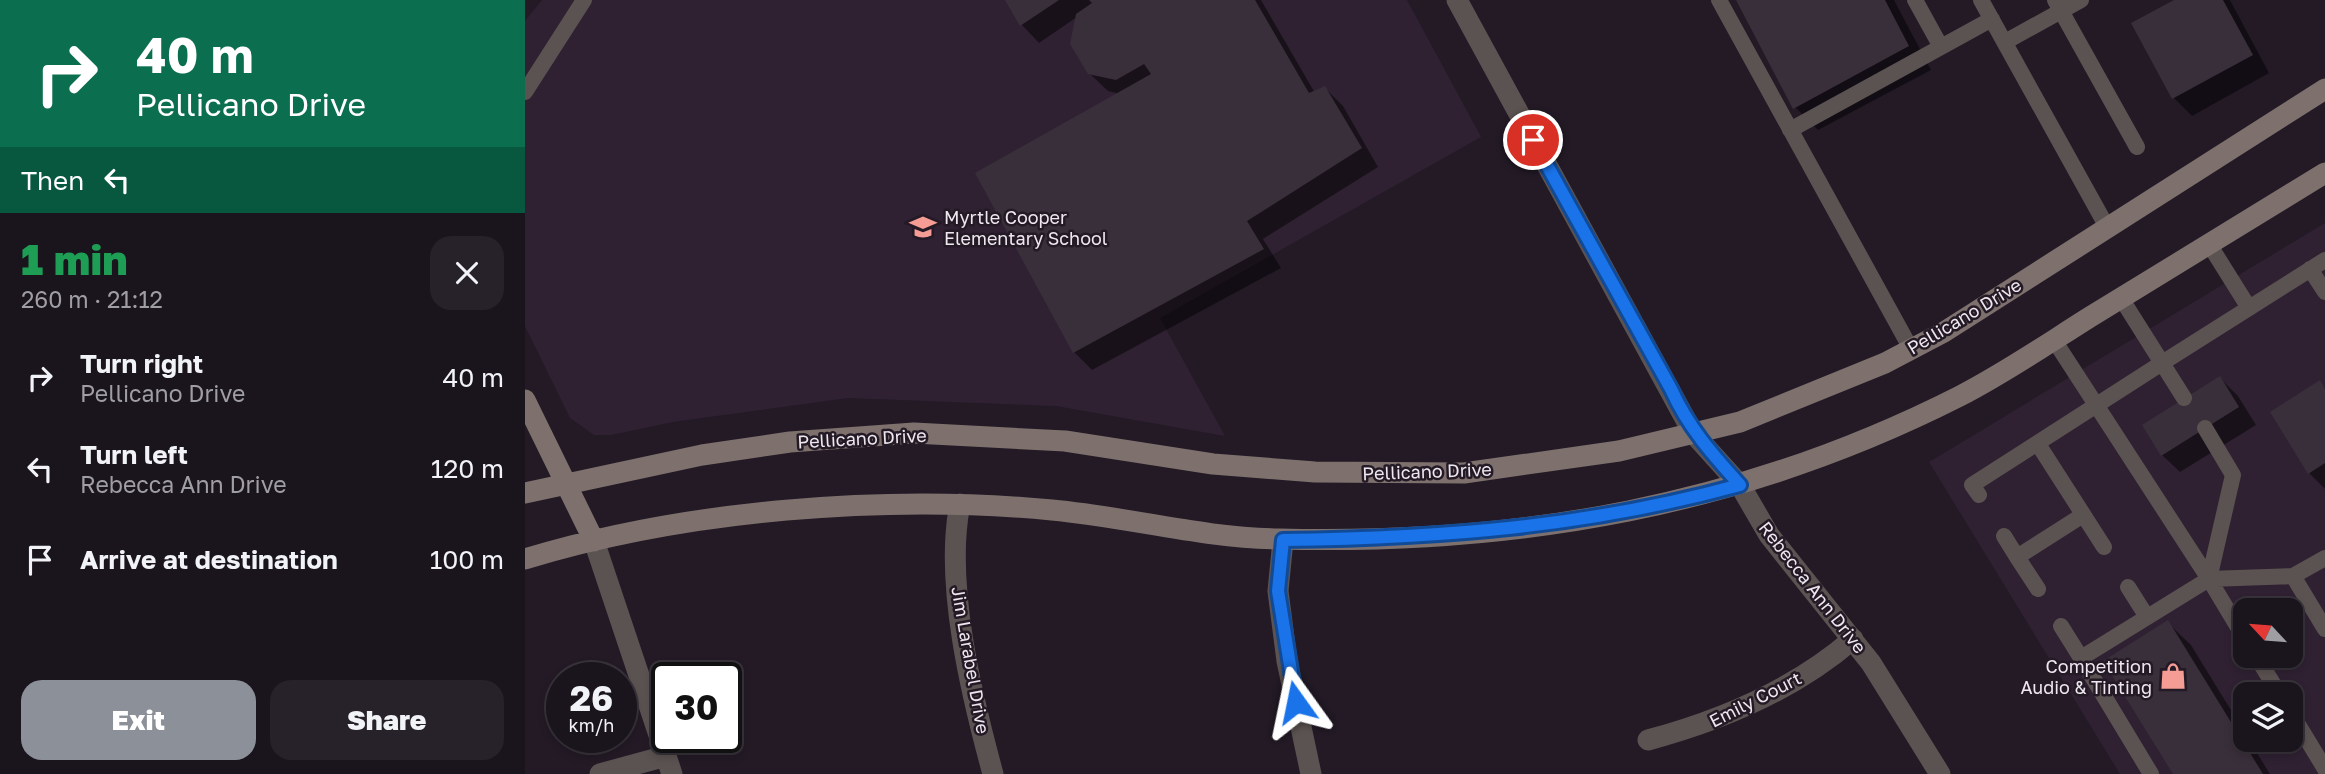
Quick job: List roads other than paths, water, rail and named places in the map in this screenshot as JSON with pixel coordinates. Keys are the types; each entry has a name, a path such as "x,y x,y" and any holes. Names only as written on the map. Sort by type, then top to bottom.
{"main road":[{"name":"Pellicano Drive","path":"525,494 564,483 702,455 777,444 914,433 1065,441 1213,464 1315,472 1477,472 1619,451 1740,422 1790,404 1911,349 1944,332 2325,89"},
{"path":"525,559 594,541 710,520 798,509 859,505 960,504 1052,509 1224,535 1283,540 1389,539 1493,531 1667,505 1805,465 1963,394 2325,173"},
{"path":"525,401 594,541"}],"street":[{"name":"Rebecca Ann Drive","path":"1457,0 1693,433 1740,485 1769,535 1853,639 1940,774"},
{"name":"Jim Larabel Drive","path":"960,504 956,521 957,589 969,668 993,774"},
{"path":"1283,540 1278,591 1287,661 1311,774"},
{"path":"594,541 669,765 600,774"},
{"name":"Emily Court","path":"1648,740 1727,716 1790,683 1853,639"}],"lane":[{"path":"525,93 584,0"},
{"path":"1719,0 1911,349"},
{"path":"1915,0 1941,47"},
{"path":"1981,0 2107,227"},
{"path":"2004,43 2058,6 2081,0"},
{"path":"2058,6 2137,147"},
{"path":"1790,130 1992,19"},
{"path":"2209,244 2249,308"},
{"path":"1979,495 1972,485 2325,260"},
{"path":"2310,269 2325,292"},
{"path":"2121,298 2184,398"},
{"path":"2054,340 2233,619"},
{"path":"2205,428 2233,475 2209,579"},
{"path":"2038,444 2103,547"},
{"path":"2017,557 2083,515"},
{"path":"2004,536 2038,589"},
{"path":"2081,657 2209,579 2293,576 2325,558"},
{"path":"2293,576 2325,629"},
{"path":"2128,587 2147,617"},
{"path":"2061,626 2151,774"},
{"path":"2303,733 2325,769"}],"place":[{"name":"Myrtle Cooper Elementary School","path":"923,227"},
{"name":"Competition Audio & Tinting","path":"2173,676"}]}
